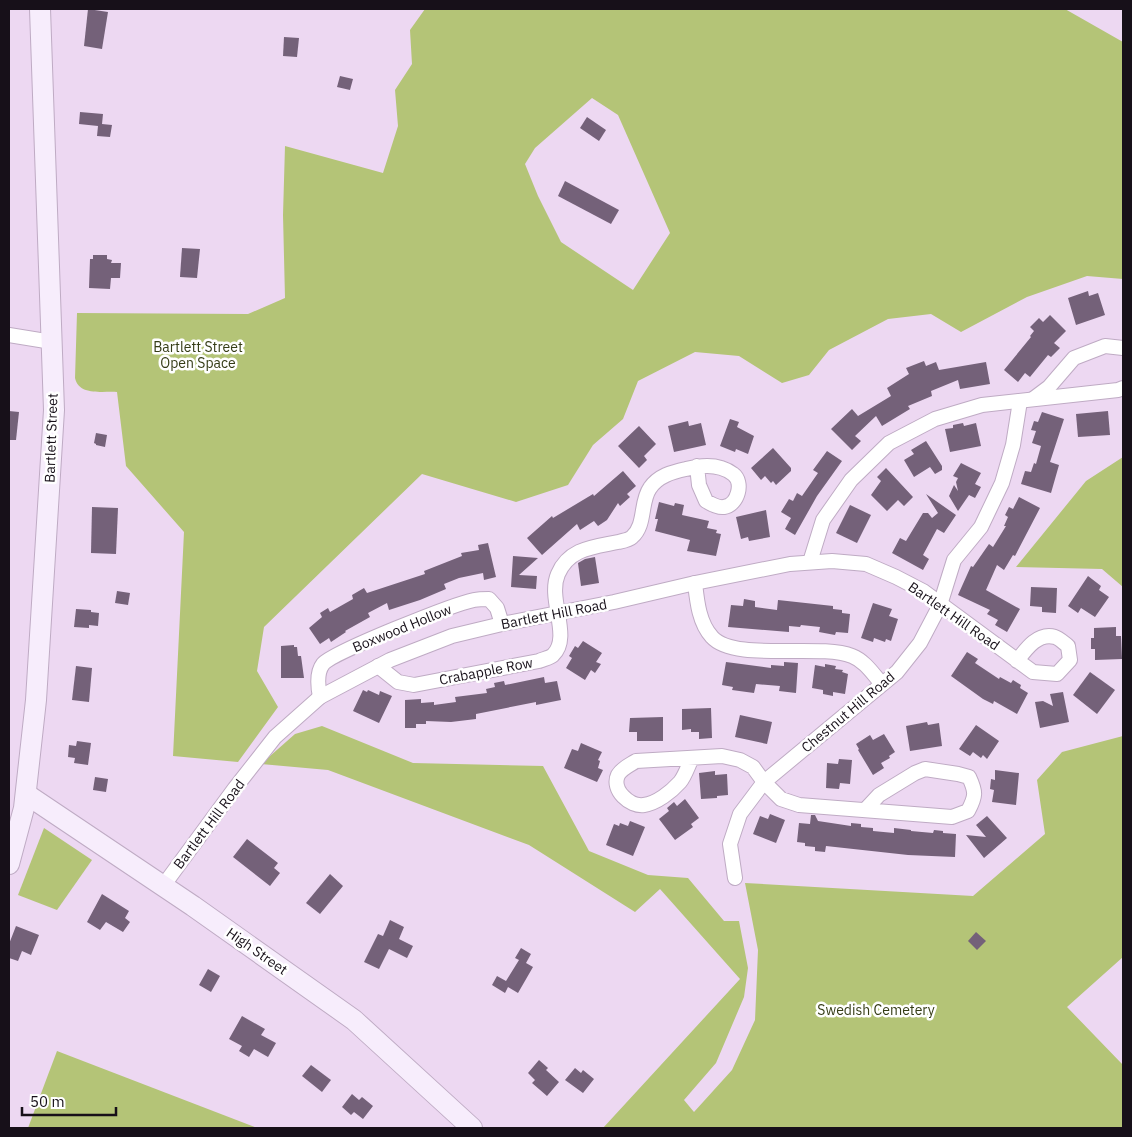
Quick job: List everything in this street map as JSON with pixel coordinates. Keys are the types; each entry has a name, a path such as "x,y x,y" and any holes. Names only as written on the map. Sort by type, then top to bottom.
{"main road":[{"name":"Bartlett Street","path":"9,864 24,808 36,700 54,410 40,9"},
{"name":"High Street","path":"26,794 163,886 354,1020 472,1128"}],"street":[{"path":"40,32 46,9"},
{"path":"9,335 52,342"},
{"path":"1026,401 1048,387 1074,358 1105,346 1123,348"},
{"path":"810,562 823,520 851,480 889,443 935,420 982,404 1026,401 1123,388"},
{"name":"Chestnut Hill Road","path":"735,878 730,844 740,814 764,782 897,672 920,642 940,605 954,560 981,526 1002,482 1026,401"},
{"name":"Crabapple Row","path":"378,666 398,682 414,684 539,661 553,656 560,643 562,632 554,594 558,574 568,559 580,550 631,539 639,530 647,493 654,482 669,473 697,466"},
{"name":"Bartlett Hill Road","path":"163,886 275,737 320,697 390,660 452,636 790,564 832,561 866,564 923,591 1016,661"},
{"path":"695,583 703,624 713,638 725,645 741,649 834,652 851,656 864,663 882,684"},
{"name":"Boxwood Hollow","path":"320,697 317,682 323,664 346,650 432,615 475,599 489,600 497,608 502,624"},
{"path":"692,758 680,782 656,801 643,805 634,804 623,797 617,786 618,776 625,767 636,761 722,756 740,760 753,767 764,782 781,799 799,805 952,817 968,811 975,799 974,787 968,777 925,769 879,794 865,810"}],"green space":[{"name":"Bartlett Street Open Space","path":"425,9 1065,9 1123,42 1123,279 1087,276 1027,297 961,332 931,314 888,319 829,350 809,375 782,383 739,356 695,352 638,381 623,419 593,445 568,485 516,502 422,474 264,627 257,671 278,707 238,762 173,756 184,532 126,466 117,392 86,390 77,384 75,378 77,313 248,314 285,298 283,215 285,146 383,173 398,126 395,90 412,64 410,30","holes":["592,98 618,115 670,233 633,290 561,242 538,196 525,164 535,148"]},
{"path":"1123,457 1123,587 1102,569 1016,567 1086,481"},
{"name":"Swedish Cemetery","path":"322,726 413,763 543,766 589,851 648,875 688,878 724,921 739,921 748,968 744,997 716,1063 684,1100 694,1112 732,1070 755,1020 758,950 745,883 973,896 1045,834 1037,780 1062,752 1123,736 1123,957 1067,1007 1123,1065 1123,1128 603,1128 740,979 660,889 635,912 529,845 328,770 261,764 295,734"},
{"path":"44,828 92,860 57,910 18,895"},
{"path":"57,1051 257,1128 28,1128"}],"building":[{"path":"88,9 108,12 102,49 84,46"},
{"path":"284,37 299,38 297,57 283,56"},
{"path":"340,76 353,79 350,90 337,87"},
{"path":"80,112 103,114 102,124 112,125 110,137 97,136 98,126 79,124"},
{"path":"587,117 606,130 599,141 580,128"},
{"path":"565,181 619,210 611,224 558,196"},
{"path":"182,248 200,249 197,278 180,277"},
{"path":"93,255 107,255 107,259 112,260 111,263 121,263 120,278 111,278 110,289 89,288 90,259 93,259"},
{"path":"1088,291 1089,296 1098,293 1105,315 1076,325 1068,298"},
{"path":"1050,315 1066,331 1054,343 1060,348 1051,357 1048,355 1030,377 1025,373 1018,382 1004,370 1031,337 1034,331 1030,327 1039,318 1043,322"},
{"path":"924,361 926,366 936,362 939,370 986,362 990,384 960,389 958,380 931,391 932,396 908,406 910,409 882,426 876,416 855,436 861,441 852,450 831,429 852,409 858,416 891,396 887,388 909,374 906,368"},
{"path":"9,411 19,412 16,440 9,440"},
{"path":"1108,411 1110,435 1078,437 1076,414"},
{"path":"1042,412 1064,419 1050,462 1059,465 1051,493 1021,484 1025,471 1031,472 1034,463 1036,464 1041,446 1032,443 1036,431 1031,430 1034,421 1038,422"},
{"path":"730,419 739,422 737,427 754,436 748,454 736,449 735,452 720,446"},
{"path":"688,421 689,426 701,423 706,445 674,452 668,426"},
{"path":"963,423 964,426 976,423 981,446 950,452 945,429 953,428 953,425"},
{"path":"639,426 656,444 644,456 647,460 639,468 618,446"},
{"path":"96,433 107,435 105,447 94,443"},
{"path":"926,441 942,466 942,470 935,474 930,467 914,477 904,460 914,454 911,450"},
{"path":"773,448 791,468 791,471 776,485 773,481 771,483 765,476 761,480 751,468"},
{"path":"827,451 842,461 817,496 795,535 785,529 791,518 781,512 789,499 793,501 797,493 802,496 818,473 813,470"},
{"path":"961,463 981,473 975,484 981,487 975,498 969,495 958,511 949,496 954,485 958,491 956,482 958,478 953,476"},
{"path":"886,468 913,497 904,506 898,500 887,511 871,495 881,481 877,477"},
{"path":"623,471 636,486 627,494 630,497 620,506 618,503 607,520 598,526 594,521 580,530 577,524 542,555 527,538 552,516 553,518 593,494 594,496"},
{"path":"926,494 956,515 944,533 937,529 923,555 929,559 923,570 892,553 900,538 906,541 923,513 928,513 932,518 938,513"},
{"path":"1019,497 1040,508 1015,556 1013,555 1004,570 997,565 986,590 1020,609 1007,632 995,625 998,620 987,614 990,610 958,595 971,566 973,567 989,544 993,547 1006,526 1004,526 1008,517 1005,515 1009,507 1013,509"},
{"path":"659,502 674,506 675,503 684,505 682,515 709,521 707,528 717,530 716,533 721,534 716,556 687,551 690,540 655,531 658,519 655,519"},
{"path":"850,505 871,515 857,543 836,533"},
{"path":"92,507 118,508 116,554 91,553"},
{"path":"766,510 770,537 749,541 748,537 741,539 736,517"},
{"path":"488,543 496,577 484,580 483,573 459,578 444,584 446,589 420,600 389,610 387,603 368,613 370,617 345,631 331,642 329,638 320,644 309,628 322,617 320,613 328,608 330,612 353,599 352,595 364,588 367,593 425,574 424,571 462,556 461,553 479,550 478,545"},
{"path":"513,556 538,558 519,575 537,576 536,589 511,587"},
{"path":"595,557 599,583 581,586 578,563"},
{"path":"1088,576 1101,586 1099,590 1109,597 1095,617 1081,608 1078,613 1068,606"},
{"path":"1031,587 1057,588 1056,613 1042,612 1042,607 1030,606"},
{"path":"117,591 130,593 128,605 115,603"},
{"path":"744,599 755,601 755,607 777,610 778,600 833,606 833,609 842,610 842,613 850,614 848,633 836,632 835,635 819,632 820,627 801,625 800,627 789,626 789,632 728,627 731,605 743,606"},
{"path":"873,603 892,609 889,616 898,619 891,641 886,639 885,642 874,638 873,642 861,638"},
{"path":"76,609 91,610 91,612 99,613 98,626 89,625 89,628 74,627"},
{"path":"1116,627 1116,636 1121,636 1122,659 1095,660 1095,649 1091,649 1091,638 1094,638 1094,628"},
{"path":"583,641 602,653 596,662 601,664 595,673 591,670 585,680 566,668 572,658 569,656 575,646 578,648"},
{"path":"294,645 294,647 297,647 298,656 301,656 304,678 281,678 281,646"},
{"path":"967,652 978,659 975,663 999,679 1000,677 1011,683 1013,680 1028,693 1017,714 994,701 993,704 983,699 951,676"},
{"path":"726,662 771,668 771,665 784,666 784,662 798,663 796,693 779,691 780,686 756,684 754,693 732,690 733,687 722,685"},
{"path":"825,664 836,666 835,669 843,670 842,672 848,674 845,694 833,692 833,696 823,694 823,690 812,688 815,665 825,667"},
{"path":"76,666 92,668 89,702 72,700"},
{"path":"1090,672 1115,690 1097,714 1073,695"},
{"path":"544,677 545,683 557,681 561,700 536,705 536,702 476,714 476,719 451,722 426,721 426,724 416,724 416,728 405,728 405,700 421,699 421,703 434,702 434,705 456,702 455,697 487,693 486,689 495,687 494,683 504,681 505,685"},
{"path":"363,690 379,695 380,691 392,696 379,723 353,711"},
{"path":"1063,692 1069,722 1040,728 1035,702 1043,701 1053,706 1050,694"},
{"path":"711,708 712,738 699,739 699,732 691,732 691,729 682,730 682,709"},
{"path":"740,715 772,722 767,744 735,737"},
{"path":"663,717 663,741 637,741 637,732 629,732 630,718"},
{"path":"927,722 928,725 939,723 942,746 910,751 906,726"},
{"path":"976,725 999,741 987,759 983,755 981,758 973,752 970,756 959,749"},
{"path":"884,734 895,752 889,756 890,758 881,763 884,768 873,775 856,744 870,735 873,740"},
{"path":"77,741 91,743 88,765 74,763 75,758 68,757 69,745 76,746"},
{"path":"581,743 602,752 598,760 600,761 598,768 603,770 597,782 564,768 572,749 578,751"},
{"path":"839,759 852,760 850,784 840,783 839,789 826,788 827,763 838,764"},
{"path":"995,770 1019,773 1016,805 992,802 994,790 990,789 991,779 995,780"},
{"path":"715,771 715,775 727,774 728,795 701,799 699,773"},
{"path":"95,777 108,779 106,792 93,790"},
{"path":"685,799 699,818 691,824 693,827 675,840 659,819 669,811 667,808 674,802 677,806"},
{"path":"770,814 785,820 776,843 753,834 760,816 768,819"},
{"path":"811,815 815,815 818,821 851,826 851,823 861,824 861,827 873,828 873,831 894,833 894,828 933,833 934,830 956,834 955,857 908,855 826,846 825,852 815,851 815,847 805,846 805,843 797,842 799,823 810,824"},
{"path":"987,816 1007,838 984,858 966,835 986,837 976,825"},
{"path":"630,821 645,827 633,856 606,845 614,824 619,826 620,823 628,826"},
{"path":"247,839 278,863 274,868 280,873 270,886 233,857"},
{"path":"330,874 343,886 320,914 306,903"},
{"path":"102,894 129,911 125,918 130,922 123,932 106,922 100,930 87,922"},
{"path":"390,920 404,927 399,939 413,946 407,958 389,949 379,969 364,962 378,934 383,936"},
{"path":"16,926 39,935 31,955 22,951 18,961 9,958 9,944"},
{"path":"976,932 986,941 977,950 968,941"},
{"path":"521,948 531,954 526,963 533,967 518,993 508,987 505,993 492,985 497,976 506,981 519,960 515,958"},
{"path":"208,969 220,976 211,992 199,985"},
{"path":"242,1016 265,1029 261,1035 276,1043 268,1057 254,1049 249,1057 239,1051 242,1046 229,1039"},
{"path":"539,1060 548,1068 546,1070 559,1082 547,1096 532,1083 535,1080 528,1073"},
{"path":"311,1065 331,1080 322,1092 302,1076"},
{"path":"575,1068 581,1073 583,1070 594,1079 583,1093 565,1080"},
{"path":"352,1094 359,1100 362,1097 373,1106 363,1119 354,1112 351,1115 342,1107"}]}
